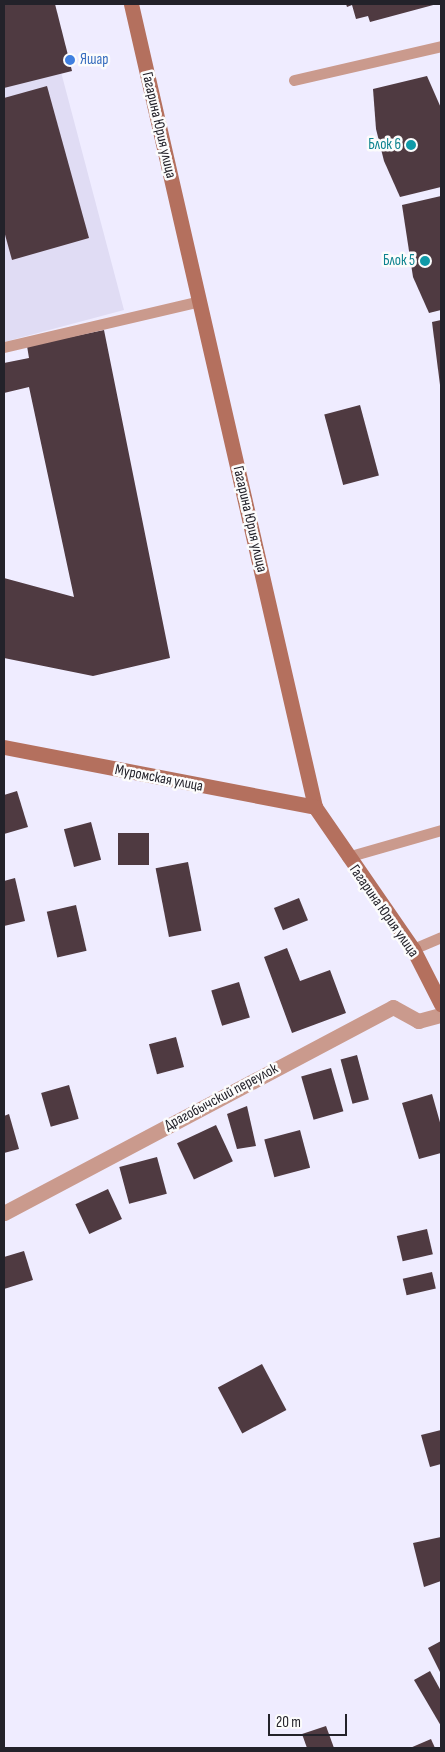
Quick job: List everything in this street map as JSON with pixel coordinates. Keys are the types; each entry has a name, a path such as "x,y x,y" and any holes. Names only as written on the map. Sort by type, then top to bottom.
{"main road":[{"name":"Гагарина Юрия улица","path":"130,4 200,301 315,807 347,857 413,949 441,1004"},
{"name":"Муромская улица","path":"4,748 315,807"}],"street":[{"name":"Драгобычский переулок","path":"4,1213 393,1007 418,1021 441,1015"}],"lane":[{"path":"294,80 441,46"},
{"path":"4,347 200,301"},
{"path":"347,857 441,830"},
{"path":"413,949 441,937"}],"shaded area":[{"path":"17,4 43,4 124,310 4,342 4,7"}],"building":[{"path":"4,4 55,4 72,71 4,88"},
{"path":"346,4 437,4 370,22 368,16 356,19 352,5 347,7"},
{"name":"Блок 6","path":"427,76 441,108 441,187 400,197 384,161 376,129 373,89"},
{"path":"47,86 89,238 12,260 4,231 4,98"},
{"name":"Блок 5","path":"441,196 441,310 429,313 413,277 402,205"},
{"path":"441,320 441,385 440,385 432,322"},
{"path":"104,330 170,658 93,676 4,658 4,578 74,597 29,387 4,393 4,363 29,358 27,346"},
{"path":"360,405 379,476 343,485 324,415"},
{"path":"17,791 28,827 4,834 4,795"},
{"path":"91,822 101,860 74,867 64,829"},
{"path":"118,833 149,833 149,865 118,865"},
{"path":"188,862 201,931 169,937 156,868"},
{"path":"15,878 25,921 4,926 4,881"},
{"path":"299,898 308,920 283,930 274,908"},
{"path":"76,905 87,951 57,958 47,912"},
{"path":"287,948 300,981 330,970 346,1013 292,1033 264,957"},
{"path":"239,982 250,1017 222,1026 211,990"},
{"path":"176,1037 184,1067 157,1074 149,1044"},
{"path":"357,1055 369,1099 352,1104 341,1059"},
{"path":"331,1068 343,1111 314,1120 301,1077"},
{"path":"69,1085 79,1119 51,1127 41,1093"},
{"path":"432,1094 441,1126 441,1153 419,1159 402,1103"},
{"path":"247,1106 256,1146 237,1149 227,1114"},
{"path":"9,1114 19,1149 4,1153 4,1116"},
{"path":"216,1125 233,1161 194,1179 177,1143"},
{"path":"300,1130 310,1168 274,1177 264,1140"},
{"path":"157,1157 167,1194 129,1204 119,1167"},
{"path":"108,1189 122,1219 89,1234 75,1204"},
{"path":"427,1229 433,1254 403,1261 397,1236"},
{"path":"24,1251 33,1280 4,1289 4,1257"},
{"path":"432,1272 436,1289 407,1295 403,1279"},
{"path":"262,1364 286,1410 242,1433 218,1387"},
{"path":"441,1430 441,1464 430,1467 421,1435"},
{"path":"441,1537 441,1581 424,1587 413,1543"},
{"path":"441,1641 441,1674 428,1648"},
{"path":"430,1671 441,1691 441,1726 414,1680"},
{"path":"326,1726 334,1748 307,1748 302,1734"},
{"path":"431,1739 435,1748 410,1748"}],"place":[{"name":"Яшар","path":"70,60"},
{"name":"Блок 6","path":"411,145"},
{"name":"Блок 5","path":"425,261"}]}
